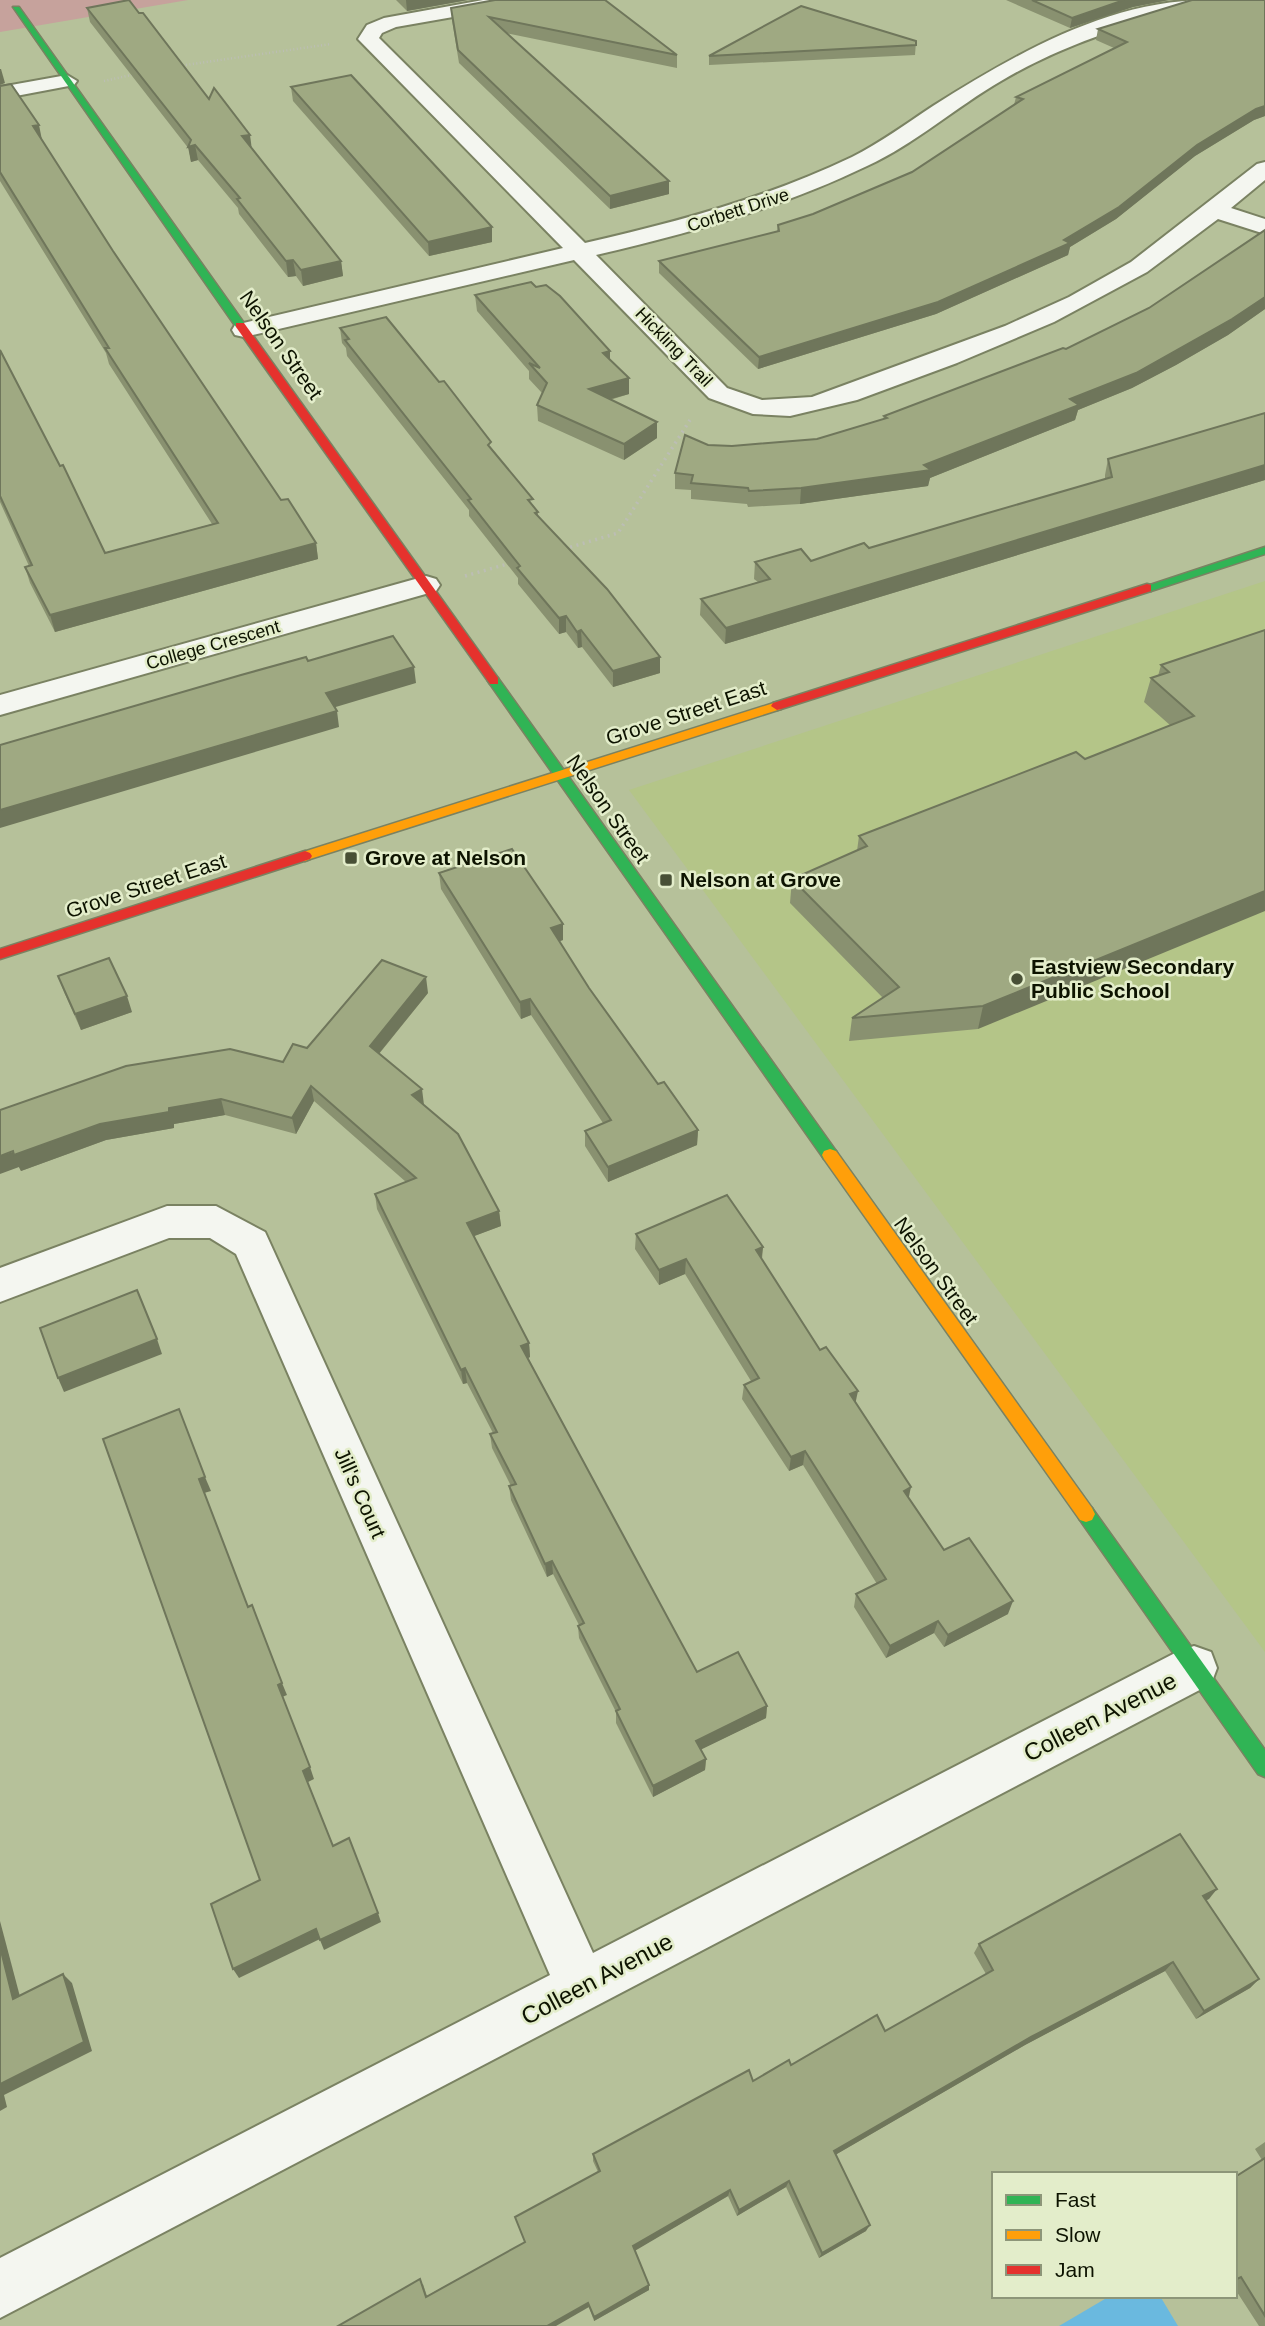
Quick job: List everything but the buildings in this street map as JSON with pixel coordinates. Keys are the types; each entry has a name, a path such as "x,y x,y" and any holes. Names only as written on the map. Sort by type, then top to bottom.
{"street":[{"name":"Hickling Trail","path":"516,0 391,22 374,29 368,39 386,54 718,393 737,403 760,408 792,408 823,402 931,365 1053,314 1140,266 1265,169"},
{"name":"Corbett Drive","path":"244,330 689,226 783,196 886,148 1028,58 1112,23 1197,0"},
{"name":"Nelson Street","path":"16,9 1265,1767"},
{"path":"0,93 66,81"},
{"path":"1214,210 1265,227"},
{"name":"Grove Street East","path":"0,954 1265,550"},
{"name":"College Crescent","path":"0,705 426,585"},
{"name":"Jill's Court","path":"0,1285 167,1222 216,1222 251,1244 582,1987"},
{"name":"Colleen Avenue","path":"0,2289 1194,1668"}],"path":[{"path":"177,66 331,44"},
{"path":"99,81 138,74"},
{"path":"554,551 618,533 690,420"},
{"path":"465,576 516,562"}],"shaded area":[{"path":"0,0 188,0 0,32"},
{"name":"Eastview Secondary Public School","path":"1265,581 1265,1652 629,790"}],"water":[{"path":"1107,2298 1161,2298 1178,2326 1059,2326"}],"traffic: fast":[{"path":"16,9 240,325"},
{"path":"1147,588 1265,550"},
{"path":"494,681 830,1155"},
{"path":"1086,1514 1265,1767"}],"traffic: slow":[{"path":"305,856 777,706"},
{"path":"830,1155 1086,1514"}],"traffic: jam":[{"path":"240,325 494,681"},
{"path":"777,706 1147,588"},
{"path":"0,954 305,856"}],"place":[{"name":"Grove at Nelson","path":"351,858"},
{"name":"Nelson at Grove","path":"666,880"},
{"name":"Eastview Secondary Public School","path":"1017,979"}]}
